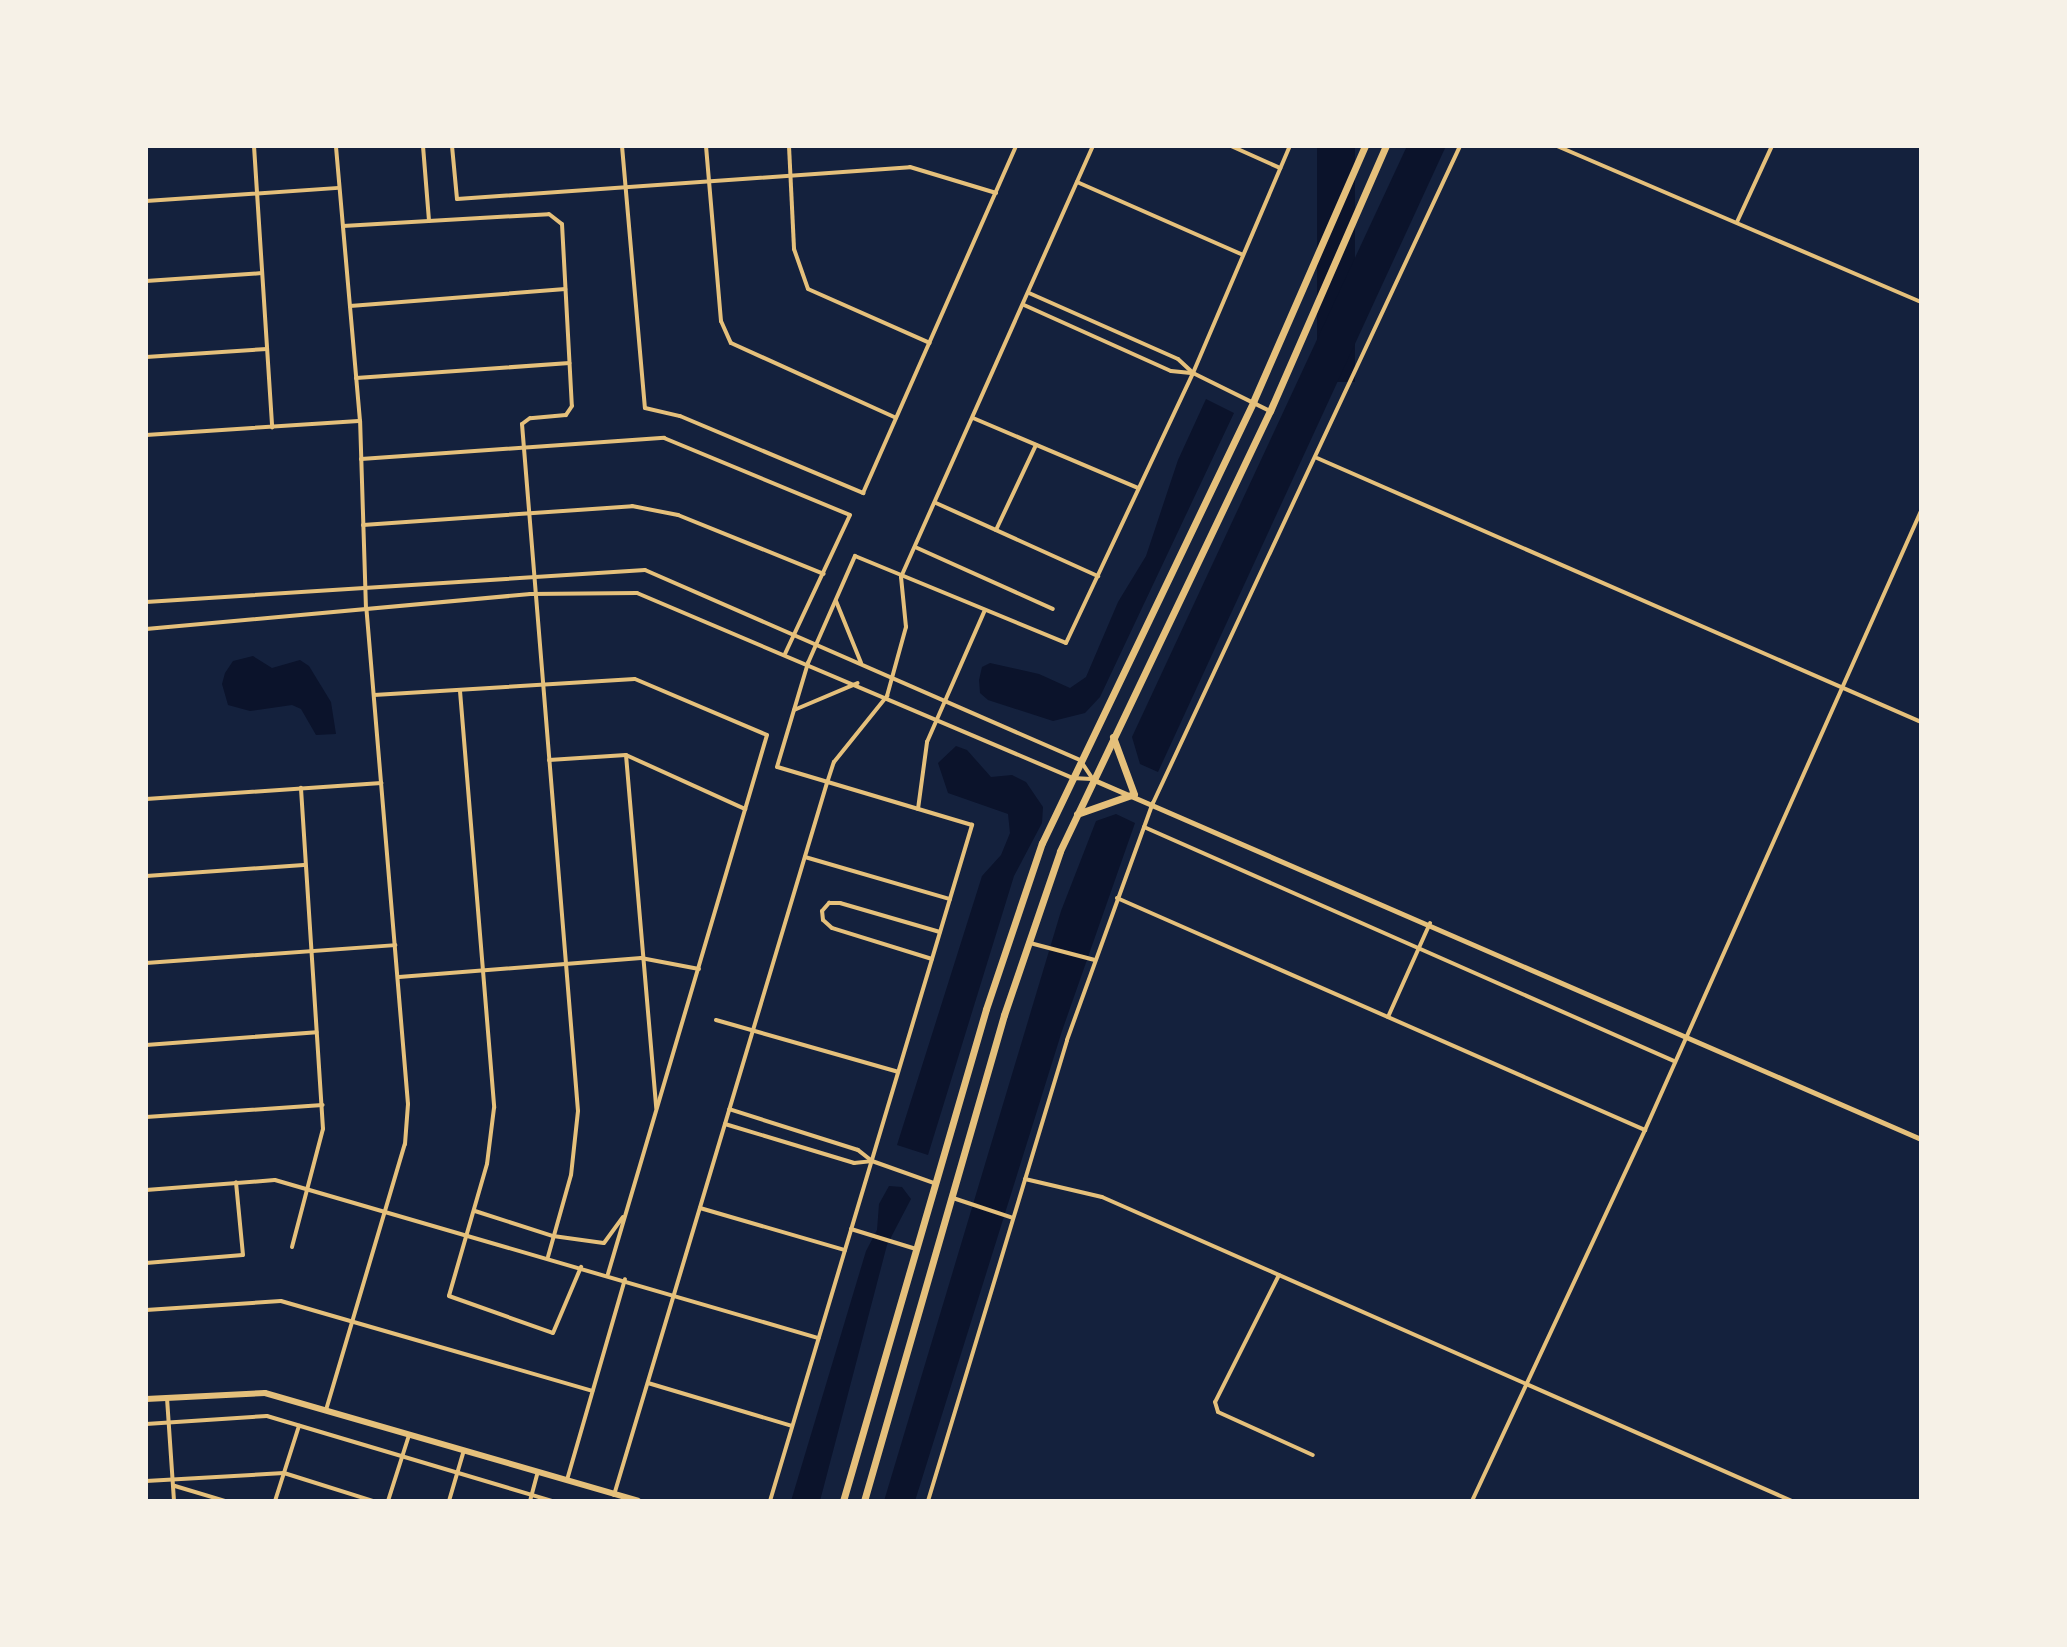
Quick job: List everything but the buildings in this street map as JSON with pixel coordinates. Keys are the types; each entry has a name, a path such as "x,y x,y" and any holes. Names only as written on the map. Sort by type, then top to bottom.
{"main road":[{"path":"843,1501 934,1183 1021,901 1080,760 1253,402 1365,146"},
{"path":"864,1501 1028,943 1077,814 1270,411 1386,146"},
{"path":"1077,814 1134,794 1113,736"},
{"path":"146,1399 265,1393 638,1501"}],"street":[{"path":"254,146 272,427"},
{"path":"326,1410 405,1144 408,1104 366,609 360,421 336,146"},
{"path":"423,146 429,221"},
{"path":"452,146 457,199 910,167 996,193"},
{"path":"622,146 645,408 680,416 863,493 1016,146"},
{"path":"706,146 721,321 731,343 896,418"},
{"path":"789,146 794,249 808,289 930,343"},
{"path":"614,1495 834,762 887,696 894,680 906,627 901,577 1093,146"},
{"path":"1231,146 1280,168"},
{"path":"770,1501 972,825 777,767 808,663 855,556 1066,643 1193,373 1290,146"},
{"path":"928,1501 1092,960 1153,803 1317,458 1460,146"},
{"path":"1557,146 1568,148 1921,302"},
{"path":"1737,222 1772,146"},
{"path":"1077,182 1243,255"},
{"path":"146,201 339,188"},
{"path":"343,226 558,216 570,362 570,412 526,420 525,444 532,574 578,1111 571,1175 548,1257"},
{"path":"146,281 262,273"},
{"path":"350,306 565,289"},
{"path":"1029,293 1178,359 1193,373 1270,411"},
{"path":"1024,305 1171,371 1193,373"},
{"path":"146,357 267,349"},
{"path":"356,378 570,362"},
{"path":"973,418 1138,488"},
{"path":"146,435 360,421"},
{"path":"361,459 525,444 664,438 850,515 785,654"},
{"path":"996,530 1036,445"},
{"path":"1317,458 1921,722"},
{"path":"936,503 1098,576"},
{"path":"363,525 632,506 678,515 824,574"},
{"path":"1472,1501 1645,1130 1839,685 1921,511"},
{"path":"915,547 1053,609"},
{"path":"146,602 532,574 645,570 1080,760 1093,779"},
{"path":"146,629 534,594 637,593 858,683 1072,778 1093,779 1134,794 1921,1139"},
{"path":"835,600 862,666"},
{"path":"918,809 919,773 937,717 985,610"},
{"path":"374,695 635,679 767,735 608,1274"},
{"path":"794,710 858,683"},
{"path":"460,691 494,1108 475,1211 449,1291 451,1301 553,1333 581,1267"},
{"path":"549,760 626,755 745,809"},
{"path":"626,755 656,1111"},
{"path":"146,799 381,783"},
{"path":"292,1247 323,1129 301,788"},
{"path":"1144,827 1674,1061"},
{"path":"805,857 950,899"},
{"path":"146,876 304,865"},
{"path":"1117,898 1645,1130"},
{"path":"932,959 832,928 823,920 822,911 829,903 840,903 940,932"},
{"path":"1388,1017 1430,923"},
{"path":"1028,943 1092,960"},
{"path":"146,963 395,945"},
{"path":"398,977 641,958 699,969"},
{"path":"716,1020 898,1072"},
{"path":"146,1045 317,1032"},
{"path":"146,1117 323,1105"},
{"path":"729,1109 858,1150 872,1161 934,1183"},
{"path":"725,1124 854,1163 872,1161"},
{"path":"794,1145 797,1131"},
{"path":"1025,1179 1102,1197 1792,1501"},
{"path":"146,1190 275,1180 674,1293 818,1338"},
{"path":"146,1263 243,1255 236,1182"},
{"path":"951,1197 1013,1218"},
{"path":"700,1208 845,1250"},
{"path":"475,1211 553,1236 604,1243 626,1213"},
{"path":"851,1229 916,1249"},
{"path":"1279,1275 1215,1402 1218,1412 1313,1455"},
{"path":"567,1480 625,1279"},
{"path":"146,1310 281,1301 592,1391"},
{"path":"648,1383 792,1426"},
{"path":"167,1398 174,1501"},
{"path":"146,1424 267,1416 553,1501"},
{"path":"275,1501 299,1426"},
{"path":"388,1501 409,1433"},
{"path":"449,1501 464,1450"},
{"path":"530,1501 538,1472"},
{"path":"146,1481 175,1483 284,1473 373,1501"},
{"path":"175,1483 225,1501"}],"water":[{"path":"1317,146 1355,146 1355,382 1317,382"},
{"path":"1407,146 1446,146 1158,772 1140,764 1132,737"},
{"path":"1206,399 1234,413 1100,697 1085,713 1053,721 988,700 980,693 979,680 982,667 990,663 1039,674 1070,688 1086,677 1118,602 1146,556 1178,460"},
{"path":"253,656 272,668 300,660 309,666 331,702 336,734 316,735 301,709 292,705 250,711 228,705 222,684 225,673 233,661"},
{"path":"956,746 967,750 991,777 1012,775 1026,782 1043,807 1042,823 1014,876 928,1155 897,1145 982,876 1001,855 1010,833 1008,814 948,793 938,763"},
{"path":"1116,814 1135,823 1062,1031 915,1501 884,1501 1061,911 1096,821"},
{"path":"889,1186 902,1187 911,1199 887,1245 820,1501 791,1501 866,1251 877,1230 879,1204"}]}
